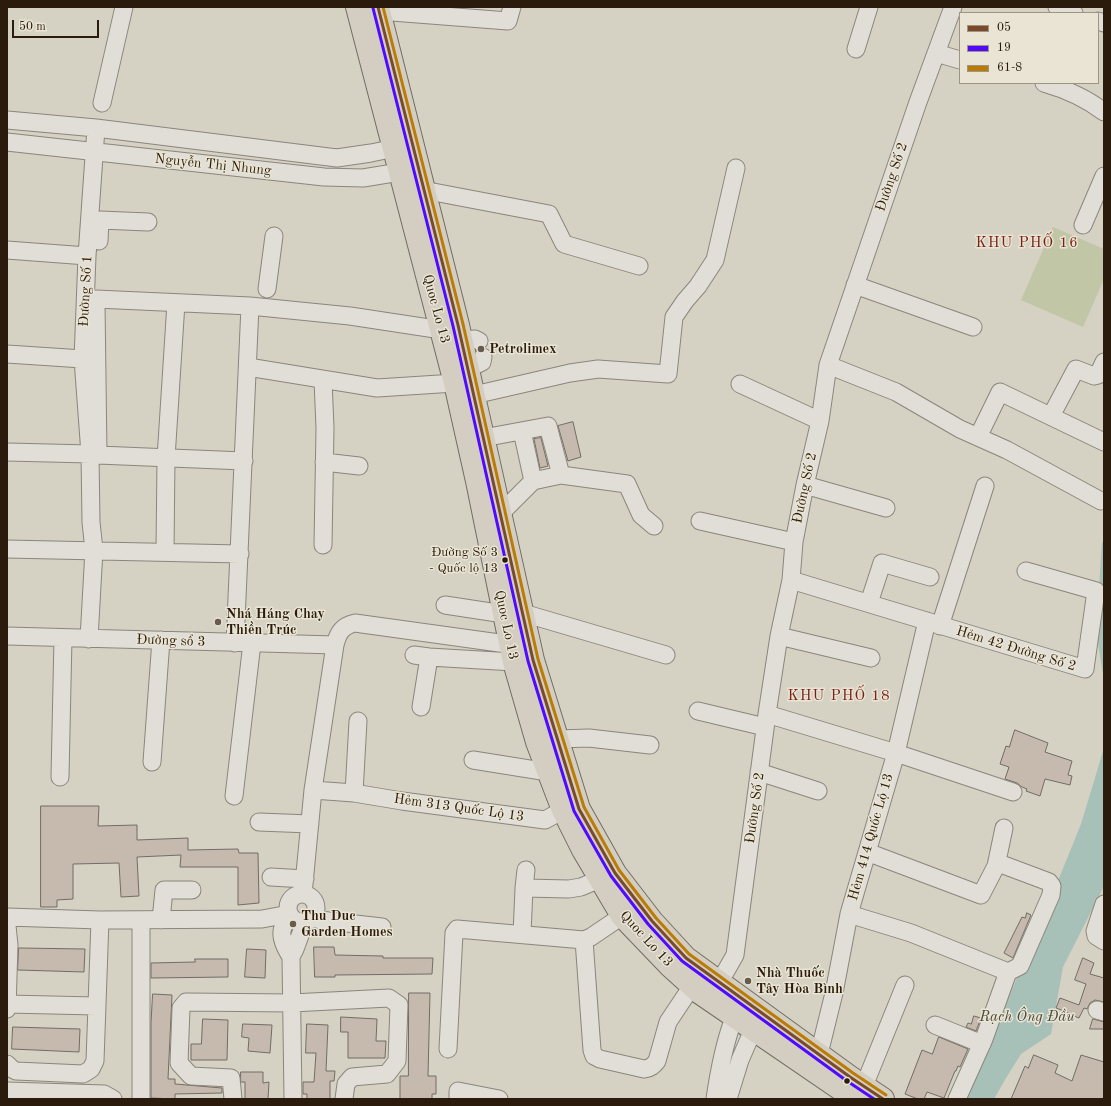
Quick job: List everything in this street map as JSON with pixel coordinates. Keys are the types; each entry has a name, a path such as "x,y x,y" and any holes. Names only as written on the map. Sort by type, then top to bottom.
{"highway":[{"name":"Quoc Lo 13","path":"357,7 403,146"},
{"name":"Quoc Lo 13","path":"378,9 403,146 442,330 469,370 500,514 518,651 537,742 563,810 583,850 622,916 669,965 692,986 734,1018 859,1093 883,1099"},
{"name":"Quoc Lo 13","path":"409,170 424,190 470,340 469,370 477,481 513,614"},
{"name":"Quoc Lo 13","path":"518,651 537,676 580,809 615,873 652,921 686,958 819,1054 859,1093"}],"street":[{"path":"102,104 124,7"},
{"path":"378,9 508,21 512,7"},
{"path":"856,49 869,7"},
{"name":"Đường Số 2","path":"719,983 735,955 766,720 779,636 791,580 794,542 805,485 820,421 828,365 953,7"},
{"path":"1057,7 1071,12"},
{"path":"936,53 959,60"},
{"path":"1048,84 1062,88 1094,104 1104,112"},
{"name":"Nguyễn Thị Nhung","path":"7,120 96,128 337,158 350,157 403,146"},
{"name":"Đường Số 1","path":"94,550 91,522 90,454 83,359 87,256 96,128"},
{"name":"Nguyễn Thị Nhung","path":"7,142 324,178 363,178 409,170"},
{"path":"474,395 570,373 598,369 668,374 674,317 698,286 715,260 736,168"},
{"path":"1083,225 1104,176"},
{"path":"424,190 549,214 564,244 639,266"},
{"path":"148,222 100,220 96,300 98,455 244,461"},
{"path":"234,796 244,643 240,554 248,367 263,301 274,236"},
{"path":"7,250 87,256"},
{"path":"855,285 973,327"},
{"path":"96,300 176,302 263,301 442,330"},
{"path":"165,552 166,458 176,302"},
{"path":"7,354 83,359"},
{"path":"1051,416 1076,369 1094,376 1098,375 1104,362"},
{"path":"828,365 896,392 960,429 1007,450 1101,501"},
{"path":"248,367 377,388 469,370"},
{"path":"323,545 324,380"},
{"path":"740,384 820,421"},
{"path":"978,437 1000,392 1104,442"},
{"path":"483,438 548,426 561,475"},
{"path":"522,430 533,481"},
{"path":"7,452 90,454"},
{"path":"324,462 359,466"},
{"path":"500,514 533,481 561,475 627,484 641,515 654,526"},
{"path":"805,485 886,508"},
{"name":"Hẻm 42 Đường Số 2","path":"934,624 985,486"},
{"path":"700,521 794,542"},
{"path":"7,549 240,554"},
{"path":"89,639 94,550"},
{"path":"870,603 882,563 930,577"},
{"name":"Hẻm 42 Đường Số 2","path":"791,580 1085,669 1096,591 1026,571"},
{"path":"445,605 513,614 666,655"},
{"path":"300,917 315,911 316,905 304,887 313,790 336,646 340,632 349,624 355,623 518,651"},
{"name":"Hẻm 414 Quốc Lộ 13","path":"819,1054 834,993 849,914 934,624"},
{"name":"Đường sổ 3","path":"7,636 336,646"},
{"path":"779,636 872,658"},
{"path":"60,776 64,638"},
{"path":"152,762 161,640"},
{"path":"422,707 422,656 518,651"},
{"path":"698,711 766,720 896,753 1013,792"},
{"path":"354,793 358,721"},
{"path":"557,739 589,738 650,745"},
{"path":"473,760 548,772"},
{"path":"759,772 818,791"},
{"name":"Hẻm 313 Quốc Lộ 13","path":"313,790 354,793 402,801 545,820 563,810"},
{"path":"259,822 310,824"},
{"path":"867,852 981,895 996,866 1004,828"},
{"path":"957,1099 982,1044 1008,972 1020,966 1051,896 1052,886 1049,882 1001,864 996,866"},
{"path":"522,934 526,870"},
{"path":"271,878 304,887"},
{"path":"524,888 569,889 581,887 600,879"},
{"path":"300,917 288,907 291,900 304,887"},
{"path":"161,920 164,890 192,890"},
{"path":"1104,904 1095,931 1096,936 1104,941"},
{"path":"849,914 911,933 1008,972"},
{"path":"448,1049 454,933 458,929 584,940 591,937 622,916"},
{"path":"7,917 161,920 300,917 382,927"},
{"path":"293,1099 291,957 295,949 300,917"},
{"path":"7,1064 16,1071 83,1074 91,1070 94,1061 100,920"},
{"path":"141,920 141,1099"},
{"path":"7,926 9,945 7,1009"},
{"path":"584,940 592,1050 594,1056 600,1059 644,1069 654,1066 668,1022 692,986"},
{"path":"859,1093 905,985"},
{"path":"233,1099 231,1078 191,1076 179,1063 181,1008 186,1002 292,1003 389,998 399,1005 397,1061 387,1074 352,1077 346,1084 344,1099"},
{"path":"7,1004 96,1006"},
{"path":"714,1099 728,1032 734,1018"},
{"path":"935,1026 982,1044"},
{"path":"728,1099 740,1060 753,1030"},
{"path":"7,1091 104,1094 113,1099"},
{"path":"458,1099 458,1091 499,1099"}],"green space":[{"path":"1053,227 1104,249 1104,279 1083,327 1021,300"}],"water":[{"path":"1104,540 1104,680 1096,631 1102,543"},
{"name":"Rạch Ông Đầu","path":"1104,748 1104,886 1063,967 1051,1034 1021,1054 994,1099 960,1099 1006,1003 1041,923 1081,824"}],"building":[{"path":"573,422 581,457 568,461 558,426"},
{"path":"541,438 548,466 540,468 534,439"},
{"path":"1015,730 1048,743 1045,752 1072,761 1068,775 1072,776 1070,785 1045,779 1040,796 1026,791 1027,789 1017,783 1005,779 1009,767 1000,764 1006,746 1009,747"},
{"path":"41,806 99,806 98,826 137,825 137,840 188,838 188,850 238,849 239,853 258,853 259,903 238,905 238,867 180,867 181,855 137,857 139,896 121,897 119,863 73,864 73,899 57,900 57,907 41,907"},
{"path":"1027,913 1031,915 1013,958 1004,953 1022,917 1025,918"},
{"path":"314,947 334,947 335,955 383,956 383,958 433,958 432,974 335,975 335,977 315,977"},
{"path":"19,948 85,949 84,972 18,970"},
{"path":"247,949 266,950 265,978 245,977"},
{"path":"1083,958 1094,963 1090,974 1104,978 1104,1002 1095,1000 1090,1003 1087,1009 1084,1008 1079,1018 1056,1008 1060,998 1079,1005 1086,984 1075,980"},
{"path":"195,959 228,959 228,977 151,978 151,963 195,962"},
{"path":"409,993 430,993 428,1076 436,1076 436,1094 432,1094 432,1099 400,1099 400,1076 408,1076"},
{"path":"153,994 172,995 168,1079 175,1079 175,1084 222,1088 222,1093 175,1094 175,1099 151,1098 151,1023"},
{"path":"974,1016 981,1018 976,1031 966,1027 968,1023 971,1024"},
{"path":"341,1017 377,1019 376,1041 386,1041 385,1058 348,1058 348,1032 341,1032"},
{"path":"203,1019 228,1020 227,1060 191,1060 191,1044 201,1044"},
{"path":"1093,1019 1104,1022 1104,1029 1090,1029"},
{"path":"243,1024 272,1025 270,1053 248,1051 249,1038 242,1037"},
{"path":"307,1024 328,1025 326,1071 335,1071 334,1081 330,1081 330,1099 307,1099 307,1094 303,1094 303,1082 314,1082 316,1053 306,1053"},
{"path":"13,1027 80,1029 79,1052 12,1049"},
{"path":"939,1037 968,1049 960,1067 958,1066 955,1071 944,1098 927,1092 924,1099 918,1099 905,1094 922,1050 932,1054"},
{"path":"1034,1055 1058,1065 1055,1073 1072,1081 1081,1055 1104,1062 1104,1099 1011,1099 1025,1066 1028,1068"},
{"path":"241,1072 263,1072 263,1083 269,1082 268,1099 245,1099 245,1082 241,1082"}],"transit line":[{"name":"05","path":"378,7 458,325 533,660 579,809 615,873 652,921 686,958 850,1077 883,1099"},
{"name":"61-8","path":"383,7 463,324 538,659 584,807 619,870 656,918 689,954 853,1073 886,1095"},
{"name":"19","path":"373,8 453,326 528,661 574,811 611,876 648,924 682,961 874,1099"}],"place":[{"name":"Petrolimex","path":"481,349"},
{"name":"Đường Số 3 - Quốc lộ 13","path":"505,560"},
{"name":"Nhá Háng Chay Thiền Trúc","path":"218,622"},
{"name":"Thu Duc Garden Homes","path":"293,924"},
{"name":"Nhà Thuốc Tây Hòa Bình","path":"748,981"}],"district":[{"name":"KHU PHỐ 16","path":"1027,243"},
{"name":"KHU PHỐ 18","path":"839,696"}]}
